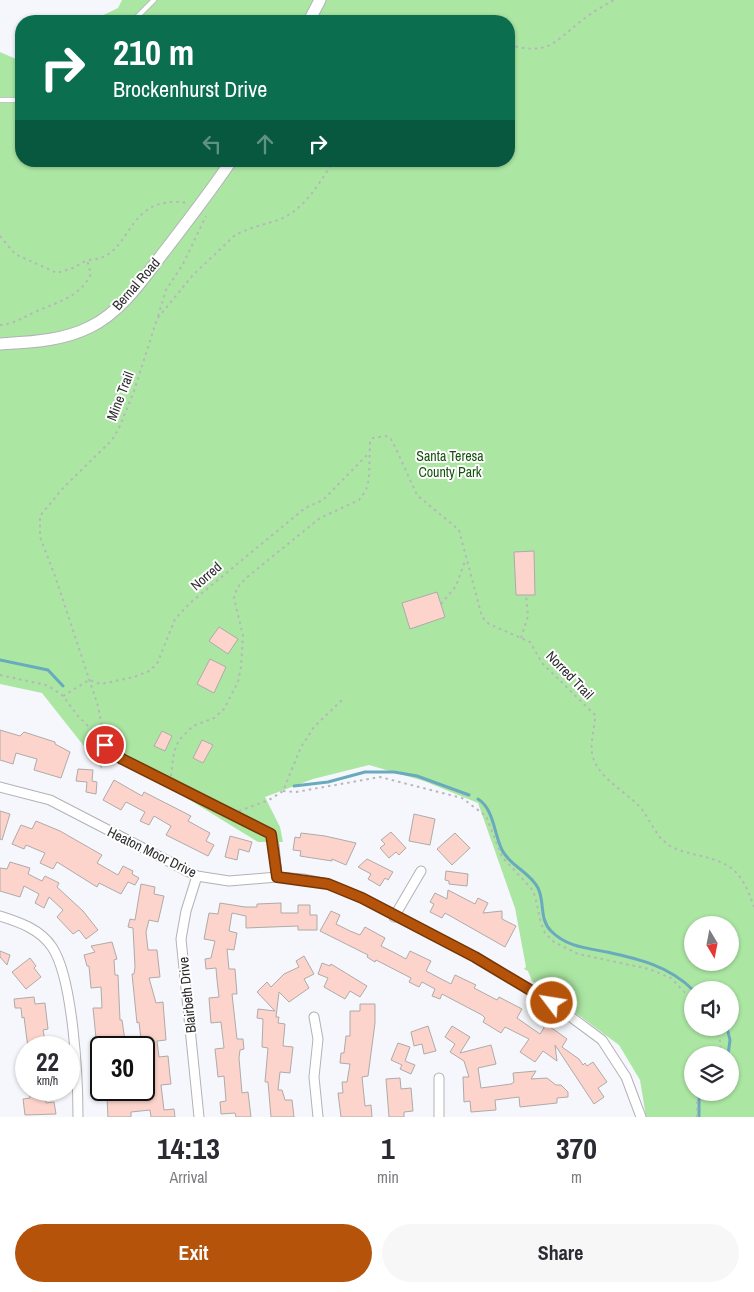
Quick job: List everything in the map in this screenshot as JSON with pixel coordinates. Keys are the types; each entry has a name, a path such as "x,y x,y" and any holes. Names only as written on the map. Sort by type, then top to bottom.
{"street":[{"path":"312,15 320,0"},
{"name":"Bernal Road","path":"0,344 59,338 90,327 105,318 145,275 226,167"},
{"name":"Heaton Moor Drive","path":"0,787 50,800 197,876 229,881 277,877 328,884 362,898 394,917 475,957 537,994 602,1040 626,1077 641,1117"},
{"path":"274,845 277,877"},
{"path":"394,917 421,871"},
{"name":"Blairbeth Drive","path":"197,876 186,911 181,940 198,1117"},
{"path":"0,916 35,930 51,945 60,962 66,981 78,1093 78,1117"},
{"path":"314,1017 318,1039 314,1077 318,1117"},
{"path":"439,1078 439,1117"}],"lane":[{"path":"140,15 154,0"},
{"path":"0,100 15,100"},
{"path":"105,745 122,759 170,785 271,834 274,845"}],"path":[{"path":"515,46 527,49 554,44 582,20 614,0"},
{"name":"Mine Trail","path":"105,745 98,706 58,584 40,537 38,522 42,512 112,440 134,391 158,319 193,275 234,236 242,231 280,219 299,208 309,199 330,167"},
{"path":"0,236 15,254 57,273 72,268 86,260 105,256 124,238 136,219 152,205 180,202 191,204"},
{"path":"158,319 166,290 196,240 206,217 204,214"},
{"path":"0,325 18,320 69,298 88,280 91,274 86,260"},
{"name":"Norred Trail","path":"368,453 370,442 373,438 386,436 391,439 417,495 459,530 482,617 488,624 530,642 542,663 595,715 595,730 591,752 600,771 640,807 663,841 680,851 722,860 736,871 747,886 754,907"},
{"path":"170,785 174,752 179,740 193,726 214,718 224,709 238,682 243,636 234,598 237,588 246,578 320,518 358,500 366,490 369,479 371,468 368,453"},
{"name":"Norred","path":"89,680 101,684 134,677 149,671 157,664 175,619 190,603 304,508 323,500 368,453"},
{"path":"440,604 456,586 466,559"},
{"path":"520,638 528,616 526,596"},
{"path":"0,675 46,684 63,696 105,745"},
{"path":"63,696 89,680"},
{"path":"283,791 289,772 301,747 314,727 342,700"},
{"path":"235,816 237,812 269,800 283,791 296,792 380,777 462,798 486,816 502,857 531,888 535,896 541,924 545,933 554,942 578,954 649,969 671,978 684,992"},
{"path":"697,1117 698,1101"}],"green space":[{"name":"Santa Teresa County Park","path":"122,0 754,0 754,1117 646,1117 640,1080 619,1045 532,981 528,971 524,969 526,967 515,908 478,803 424,781 369,765 313,779 265,797 280,827 283,842 258,842 102,746 102,769 42,693 0,684 0,52 15,59 15,167 515,167 515,15 103,15 118,8"}],"building":[{"path":"534,551 535,595 516,595 514,552"},
{"path":"437,592 445,617 410,629 402,603"},
{"path":"219,627 238,639 228,654 209,641"},
{"path":"210,659 226,667 214,693 197,684"},
{"path":"0,730 20,736 24,732 55,742 55,744 70,752 61,778 34,770 37,759 16,753 13,764 0,760"},
{"path":"162,731 172,736 165,751 154,746"},
{"path":"202,740 213,745 203,763 193,758"},
{"path":"78,769 93,770 92,781 97,782 96,794 86,792 87,782 76,781"},
{"path":"114,780 142,796 144,792 191,816 188,821 210,833 206,841 214,845 208,856 166,835 171,826 154,816 149,825 140,821 145,812 126,802 121,810 103,800"},
{"path":"0,811 10,814 2,840 0,839"},
{"path":"414,814 435,819 430,845 409,841"},
{"path":"36,821 60,831 102,855 97,863 118,875 123,866 133,871 132,874 139,878 135,885 128,882 121,894 99,883 97,887 57,862 53,869 40,863 45,853 26,845 24,849 12,844 21,825 32,829"},
{"path":"391,832 406,848 399,855 396,852 389,858 380,848 385,844 381,840"},
{"path":"301,833 356,843 346,865 332,859 332,861 300,856 301,851 293,850 295,837 300,838"},
{"path":"455,833 470,848 452,865 437,849"},
{"path":"230,836 252,842 249,852 239,849 237,860 225,857"},
{"path":"367,859 393,872 388,880 385,878 380,886 368,879 371,874 358,867"},
{"path":"10,862 30,868 28,874 42,881 45,876 59,883 57,887 83,911 98,930 86,939 79,930 73,934 57,917 63,910 49,897 44,908 35,903 39,894 24,886 20,897 0,891 0,868 7,869"},
{"path":"446,871 468,874 467,886 449,884 449,881 445,880"},
{"path":"141,884 155,887 154,894 164,896 158,922 149,920 146,932 148,950 157,950 160,977 149,978 156,1003 163,1002 166,1040 157,1041 159,1057 168,1056 171,1084 161,1085 164,1110 174,1109 175,1117 151,1117 150,1110 131,1112 131,1117 108,1117 107,1101 155,1101 155,1036 141,1036 139,1022 137,1023 132,974 134,974 135,967 133,928 128,927 130,919 135,920"},
{"path":"448,890 475,904 478,898 488,903 483,913 502,911 502,919 516,926 505,947 445,913 442,918 430,912 434,904 430,902 435,893 447,899"},
{"path":"220,903 257,907 257,904 281,903 281,913 298,913 298,905 310,905 310,915 317,915 317,930 298,930 298,926 246,928 246,916 232,913 229,931 237,933 234,950 227,949 229,969 235,969 237,994 232,994 237,1039 243,1039 244,1049 240,1050 239,1058 242,1093 248,1092 251,1117 236,1117 235,1113 221,1114 220,1102 226,1101 224,1076 218,1077 215,1049 224,1048 221,1022 211,1023 209,998 219,997 216,968 206,969 205,959 211,958 215,941 204,939 209,913 218,914"},
{"path":"331,911 340,915 336,924 360,935 365,927 385,938 381,946 406,959 410,951 431,961 426,971 451,984 455,975 476,985 474,988 497,1000 499,997 522,1009 517,1018 540,1034 544,1028 538,1019 556,1031 567,1039 562,1047 579,1059 583,1065 585,1063 587,1066 593,1062 607,1082 598,1088 604,1097 594,1104 555,1045 557,1061 543,1051 535,1062 520,1052 529,1039 505,1027 501,1033 483,1022 485,1018 482,1015 442,994 440,999 432,996 435,989 422,982 419,987 409,982 411,978 376,960 375,962 367,957 368,955 320,931"},
{"path":"112,942 117,959 114,960 115,975 118,975 120,1020 122,1020 124,1036 96,1036 93,1008 102,1008 101,987 91,988 89,966 87,966 84,955 95,952 91,946"},
{"path":"0,951 10,955 7,965 0,957"},
{"path":"304,956 314,974 304,979 309,988 289,1002 279,992 276,1017 279,1017 278,1023 285,1024 283,1046 293,1047 290,1073 280,1072 278,1090 282,1090 285,1100 292,1100 294,1117 271,1117 268,1082 265,1082 268,1048 262,1047 263,1019 257,1018 258,1009 275,1011 257,992 267,982 271,987 284,974 299,967 296,961"},
{"path":"30,958 36,966 34,968 41,977 26,989 12,972"},
{"path":"322,963 330,966 331,964 367,986 360,997 350,991 345,999 324,987 328,978 318,974"},
{"path":"34,997 35,1004 45,1003 48,1029 43,1030 44,1036 26,1036 21,1008 15,1008 14,999"},
{"path":"360,1004 375,1004 375,1023 368,1076 362,1077 365,1106 371,1105 372,1117 341,1117 338,1093 343,1093 342,1082 347,1082 350,1064 340,1063 341,1053 344,1053 346,1036 350,1036 350,1011 360,1011"},
{"path":"428,1026 436,1051 424,1054 422,1044 414,1046 411,1032"},
{"path":"452,1026 470,1037 460,1053 491,1045 496,1064 478,1068 481,1088 511,1084 514,1082 513,1073 536,1071 531,1079 547,1078 556,1085 561,1085 568,1092 568,1097 557,1098 557,1103 520,1107 519,1097 495,1100 496,1110 471,1112 470,1101 464,1102 463,1077 469,1077 464,1061 450,1052 455,1044 445,1037"},
{"path":"398,1043 410,1047 405,1061 415,1065 411,1074 400,1069 402,1065 391,1060"},
{"path":"400,1078 401,1089 411,1088 413,1111 404,1112 404,1117 389,1117 386,1079"},
{"path":"23,1101 54,1102 56,1114 25,1115"}],"waterway":[{"path":"0,660 48,670 63,686"},
{"path":"294,786 328,782 365,772 394,772 417,776 469,795"},
{"path":"478,799 491,815 499,844 506,856 538,888 543,916 551,931 570,944 653,965 664,969 684,982"},
{"path":"729,1036 729,1046"},
{"path":"699,1101 699,1117"}],"route":[{"path":"105,745 122,759 170,785 271,834 277,877 303,879 328,884 362,898 394,917 475,957 552,1003"}]}
